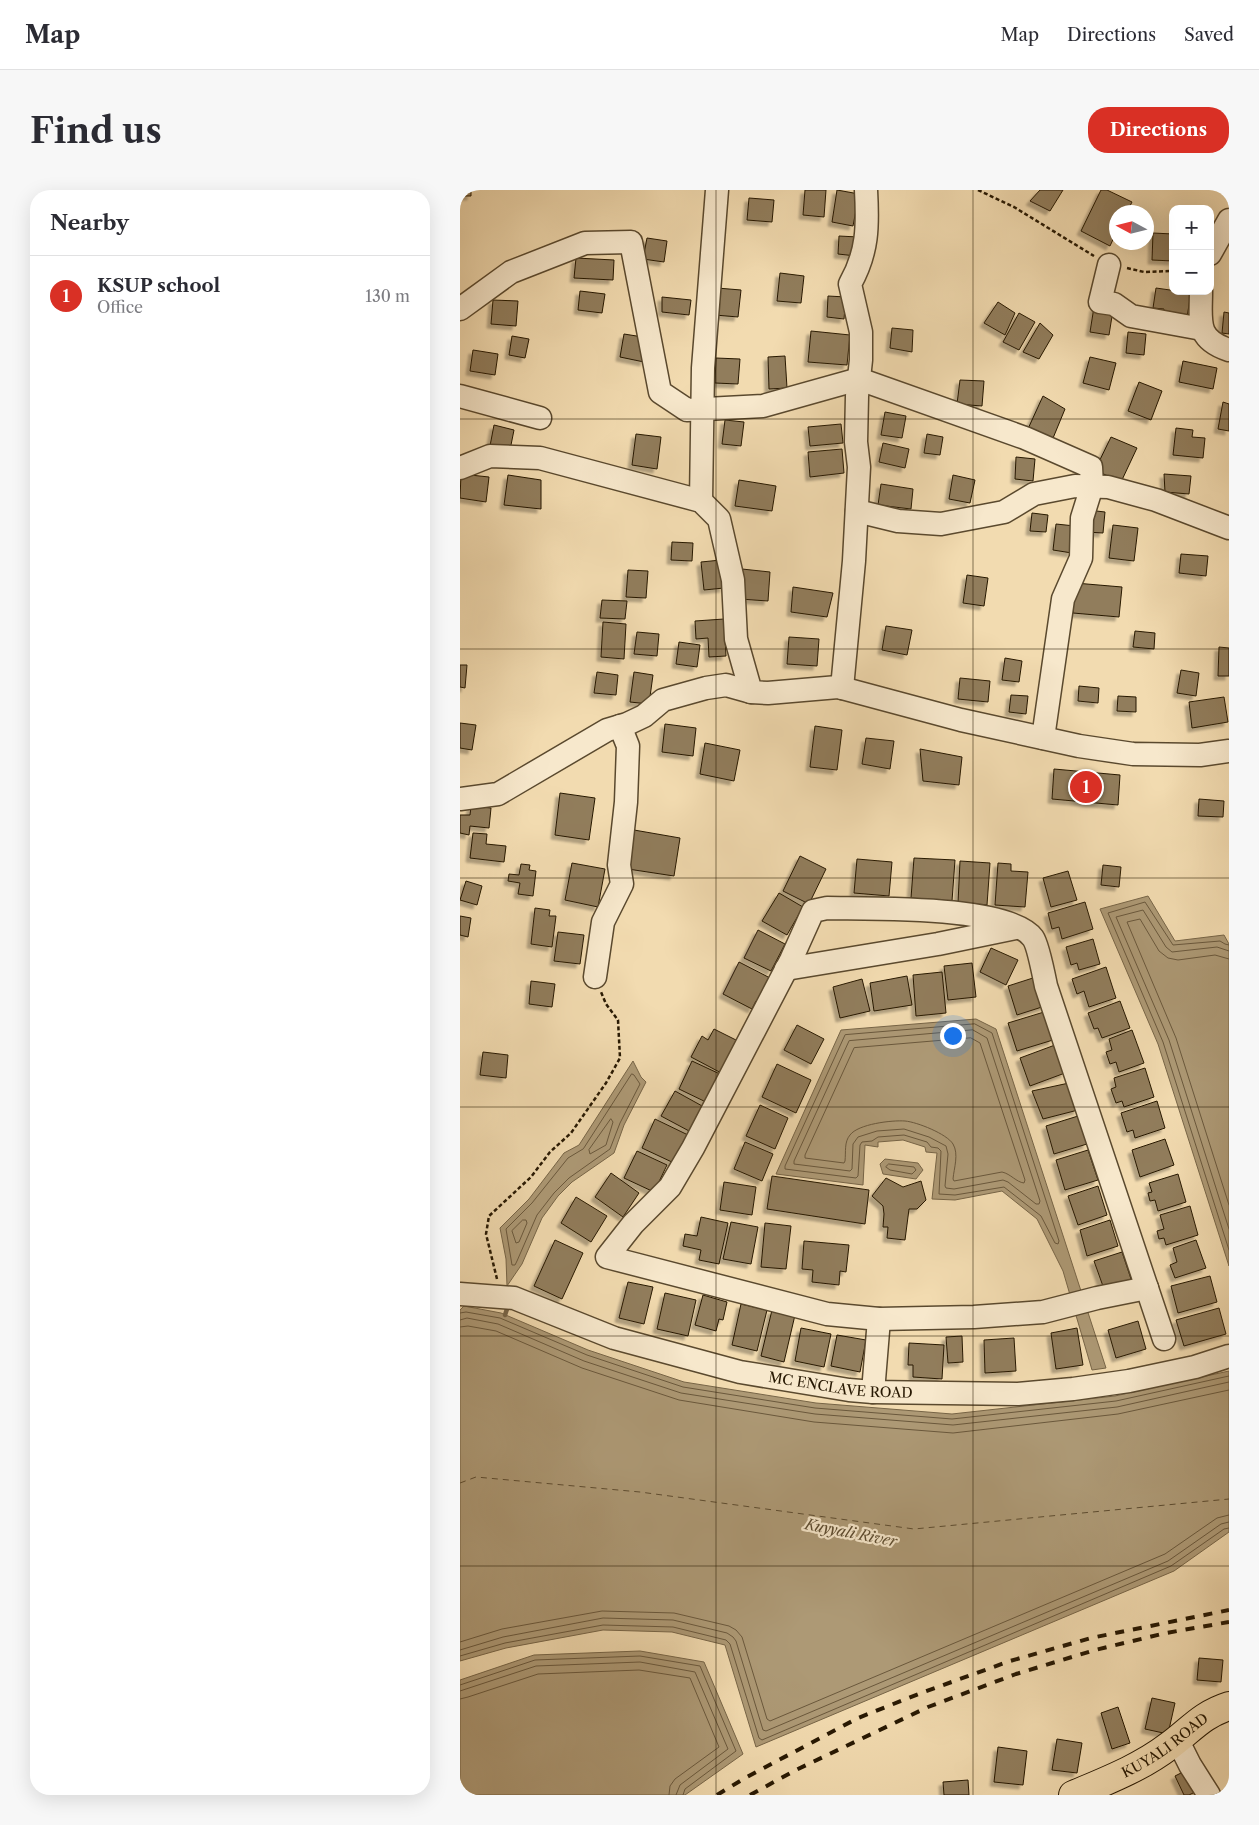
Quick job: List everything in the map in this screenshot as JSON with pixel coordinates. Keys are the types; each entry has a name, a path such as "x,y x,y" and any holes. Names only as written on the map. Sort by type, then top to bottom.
{"main road":[{"name":"KUYALI ROAD","path":"1079,1794 1134,1768 1169,1746 1196,1723 1229,1706"}],"street":[{"path":"701,501 703,368 717,190"},
{"path":"842,688 854,561 859,467 856,442 861,332 850,284 859,268 865,248 868,215 866,190"},
{"path":"1212,250 1229,220"},
{"path":"460,309 511,272 585,243 631,242 660,392 687,410 763,406 859,379 1025,438 1092,467 1092,486 1082,518 1080,558 1063,599 1043,738"},
{"path":"1109,265 1100,302 1114,304 1131,316 1202,329"},
{"path":"1201,295 1202,329 1210,341 1229,350"},
{"path":"460,396 540,418"},
{"path":"460,468 490,456 540,458 701,501 718,519 733,580 736,639 750,692"},
{"path":"857,511 898,521 941,524 1004,512 1034,494 1075,486 1092,486 1108,487 1156,500 1229,528"},
{"path":"460,798 498,794 607,730 644,716 663,700 706,688 726,685 750,692 768,693 838,687 961,720 1079,746 1133,754 1200,755 1229,750"},
{"path":"595,977 604,922 622,884 619,865 626,802 628,746 620,726"},
{"path":"1147,1288 1043,1312 974,1317 879,1319 826,1314 608,1256 633,1224 670,1186 693,1148 786,969 813,911 827,908 925,910 990,918 1020,927 1034,939 1049,995 1147,1288 1164,1339"},
{"path":"786,969 938,944 1020,927"},
{"name":"MC ENCLAVE ROAD","path":"460,1294 514,1298 614,1338 740,1372 849,1390 873,1392 1018,1394 1073,1389 1130,1381 1195,1367 1229,1356"},
{"path":"873,1392 879,1319"},
{"path":"1177,1739 1190,1765 1209,1795"}],"path":[{"path":"978,190 1014,207 1109,265 1144,272 1169,271"},
{"path":"499,1297 496,1273 486,1234 489,1216 530,1177 550,1152 571,1133 602,1090 620,1058 618,1020 606,1004 595,977"}],"water":[{"path":"1148,896 1175,941 1224,935 1229,944 1229,1266 1158,1044 1100,909"},
{"path":"976,1019 996,1029 1106,1368 1092,1370 1063,1271 1037,1219 1002,1191 955,1200 932,1199 937,1153 926,1152 925,1147 903,1140 878,1142 878,1147 865,1145 863,1185 776,1174 841,1030"},
{"path":"633,1061 641,1077 646,1082 624,1125 614,1153 572,1182 558,1196 542,1218 522,1264 507,1286 506,1259 500,1228 529,1199 564,1153 579,1145"},
{"path":"885,1159 918,1163 923,1170 916,1179 883,1174 880,1164"},
{"name":"Kuyyali River","path":"464,1306 501,1313 588,1350 684,1382 816,1403 952,1414 1115,1396 1229,1371 1229,1532 1174,1571 756,1747 725,1645 672,1632 603,1630 506,1648 460,1661 460,1310"},
{"path":"640,1651 704,1662 743,1754 685,1795 460,1795 460,1680 534,1655"}],"building":[{"path":"460,190 471,190 471,196 460,196"},
{"path":"805,190 826,190 824,217 803,215"},
{"path":"837,190 859,194 853,226 832,222"},
{"path":"1040,190 1063,190 1050,211 1030,201"},
{"path":"1101,190 1107,190 1132,202 1130,205 1109,205 1109,245 1081,231"},
{"path":"749,198 774,200 772,222 747,220"},
{"path":"1154,233 1169,234 1169,261 1152,260"},
{"path":"839,236 858,237 856,256 838,254"},
{"path":"647,238 667,241 664,262 643,259"},
{"path":"576,258 614,260 613,280 574,278"},
{"path":"780,273 804,276 801,303 777,301"},
{"path":"717,288 741,290 738,317 715,315"},
{"path":"1156,288 1169,290 1169,295 1191,295 1187,317 1163,313 1164,309 1153,308"},
{"path":"580,291 605,294 602,313 578,310"},
{"path":"828,296 846,297 844,319 827,317"},
{"path":"662,297 691,300 689,315 662,312"},
{"path":"493,300 518,301 516,326 491,324"},
{"path":"998,302 1015,313 1005,335 984,323"},
{"path":"1094,307 1113,310 1109,335 1090,332"},
{"path":"1224,312 1229,313 1229,334 1222,333"},
{"path":"1019,313 1035,322 1019,350 1003,342"},
{"path":"1040,323 1053,335 1039,359 1023,352"},
{"path":"892,328 913,330 912,352 890,348"},
{"path":"811,331 850,335 847,365 808,362"},
{"path":"1128,332 1146,334 1144,355 1126,353"},
{"path":"624,334 649,338 644,362 620,357"},
{"path":"512,336 529,339 525,358 509,355"},
{"path":"473,350 498,354 495,375 470,371"},
{"path":"785,356 787,388 769,389 768,357"},
{"path":"1090,357 1116,363 1109,390 1083,383"},
{"path":"716,358 740,359 738,384 715,383"},
{"path":"1183,361 1217,368 1213,389 1179,382"},
{"path":"960,380 984,381 982,406 957,404"},
{"path":"1139,382 1162,391 1151,420 1128,411"},
{"path":"1043,396 1065,409 1051,443 1027,431"},
{"path":"1223,402 1229,404 1229,431 1218,429"},
{"path":"885,412 906,416 902,438 881,435"},
{"path":"725,420 744,422 741,446 722,444"},
{"path":"841,424 843,443 810,446 808,427"},
{"path":"494,425 514,430 510,450 490,446"},
{"path":"1176,428 1193,430 1192,437 1205,438 1203,458 1173,455"},
{"path":"636,434 661,437 657,469 632,465"},
{"path":"927,434 943,437 940,455 924,453"},
{"path":"1111,437 1137,448 1121,482 1095,470"},
{"path":"883,443 909,449 905,468 879,462"},
{"path":"842,449 844,473 810,477 808,452"},
{"path":"1016,457 1035,459 1033,481 1015,479"},
{"path":"461,474 489,477 486,502 460,498"},
{"path":"1164,474 1191,476 1189,494 1165,492"},
{"path":"508,475 541,480 541,509 504,505"},
{"path":"953,475 975,480 970,503 949,499"},
{"path":"739,480 776,486 772,511 735,506"},
{"path":"881,484 913,489 911,509 878,505"},
{"path":"1088,510 1105,512 1103,533 1086,532"},
{"path":"1032,513 1048,515 1046,532 1030,531"},
{"path":"1056,524 1075,526 1072,553 1053,550"},
{"path":"1113,525 1138,528 1134,561 1109,558"},
{"path":"672,542 693,543 692,561 671,560"},
{"path":"1181,554 1208,556 1206,576 1179,573"},
{"path":"721,560 724,588 704,590 701,562"},
{"path":"742,569 770,572 768,601 740,599"},
{"path":"628,570 648,571 646,598 626,597"},
{"path":"967,575 988,578 984,606 963,603"},
{"path":"1075,583 1122,587 1119,617 1073,613"},
{"path":"793,587 833,593 827,617 791,612"},
{"path":"602,600 627,601 625,619 600,618"},
{"path":"724,619 726,656 709,657 708,638 696,639 695,621"},
{"path":"603,622 626,624 624,659 601,657"},
{"path":"886,626 912,630 907,655 882,650"},
{"path":"1135,631 1155,633 1154,649 1133,647"},
{"path":"637,632 659,634 657,656 634,654"},
{"path":"789,637 819,639 817,666 787,664"},
{"path":"679,642 700,645 697,667 676,664"},
{"path":"1219,647 1229,648 1229,676 1218,676"},
{"path":"1005,658 1022,661 1019,682 1002,680"},
{"path":"460,665 467,665 465,688 460,687"},
{"path":"1181,670 1199,673 1196,696 1177,693"},
{"path":"597,672 618,675 616,695 594,693"},
{"path":"634,672 653,675 649,704 630,702"},
{"path":"960,678 990,681 988,702 958,699"},
{"path":"1079,686 1099,688 1098,703 1078,701"},
{"path":"1011,695 1028,696 1026,714 1009,712"},
{"path":"1118,696 1136,697 1136,712 1117,711"},
{"path":"1224,697 1228,722 1192,728 1189,702"},
{"path":"460,723 476,725 472,750 460,748"},
{"path":"665,724 696,728 693,756 662,752"},
{"path":"815,726 842,730 837,770 810,767"},
{"path":"866,738 894,741 890,769 862,764"},
{"path":"705,743 740,750 734,781 700,774"},
{"path":"920,749 962,757 959,785 923,781"},
{"path":"1054,769 1120,775 1118,805 1052,799"},
{"path":"560,793 595,798 589,840 555,835"},
{"path":"1199,799 1224,801 1223,817 1198,816"},
{"path":"471,806 491,808 489,828 470,826 469,835 460,833 460,815 470,815"},
{"path":"634,830 680,838 674,876 628,869"},
{"path":"473,833 487,834 486,844 506,846 504,862 470,858"},
{"path":"800,856 826,869 809,904 783,891"},
{"path":"914,858 955,860 952,901 911,898"},
{"path":"857,859 892,862 889,896 854,893"},
{"path":"960,861 990,863 987,905 958,903"},
{"path":"572,863 605,869 598,907 565,900"},
{"path":"998,863 1011,864 1011,871 1028,872 1025,907 995,905"},
{"path":"521,864 530,865 529,870 536,871 533,896 518,894 520,883 508,881 509,874 519,875"},
{"path":"1103,865 1121,867 1119,887 1101,885"},
{"path":"1068,871 1077,900 1051,907 1043,878"},
{"path":"466,881 482,886 477,905 460,900"},
{"path":"779,893 803,907 787,935 762,921"},
{"path":"1085,902 1093,929 1062,939 1059,927 1052,929 1048,913"},
{"path":"535,908 550,910 549,916 556,916 552,947 531,944"},
{"path":"460,916 471,918 468,937 460,935"},
{"path":"758,930 785,944 771,971 744,958"},
{"path":"558,932 584,935 580,964 554,961"},
{"path":"1093,939 1100,964 1079,970 1077,963 1071,965 1066,947"},
{"path":"991,948 1018,960 1006,985 980,972"},
{"path":"739,962 772,979 764,1005 756,1001 752,1009 723,994"},
{"path":"972,963 976,997 948,1000 944,966"},
{"path":"1106,967 1116,998 1089,1007 1084,991 1077,994 1072,979"},
{"path":"942,972 946,1013 916,1016 913,975"},
{"path":"907,976 912,1005 874,1011 870,983"},
{"path":"1036,977 1045,1006 1017,1015 1008,986"},
{"path":"862,979 870,1011 840,1018 833,987"},
{"path":"531,981 555,984 552,1007 529,1004"},
{"path":"1120,1001 1130,1028 1102,1038 1098,1028 1094,1029 1088,1013"},
{"path":"1044,1012 1053,1040 1017,1051 1008,1023"},
{"path":"797,1025 824,1039 811,1064 784,1050"},
{"path":"714,1029 740,1042 727,1076 691,1057 702,1036 708,1040"},
{"path":"1132,1030 1144,1063 1119,1072 1116,1062 1110,1064 1106,1052 1112,1050 1109,1039"},
{"path":"1055,1045 1065,1073 1030,1086 1020,1058"},
{"path":"483,1052 508,1055 506,1078 480,1075"},
{"path":"692,1061 722,1075 708,1103 679,1089"},
{"path":"777,1064 811,1080 796,1113 762,1097"},
{"path":"1145,1068 1154,1097 1124,1107 1122,1101 1116,1103 1111,1089 1116,1087 1114,1078"},
{"path":"1069,1083 1078,1110 1043,1119 1032,1091"},
{"path":"675,1091 704,1107 691,1132 661,1116"},
{"path":"1157,1101 1165,1128 1135,1138 1133,1130 1127,1132 1121,1113"},
{"path":"760,1105 788,1118 775,1149 746,1136"},
{"path":"1078,1116 1087,1144 1054,1154 1046,1126"},
{"path":"655,1119 688,1135 674,1163 642,1148"},
{"path":"1165,1139 1174,1165 1140,1177 1132,1150"},
{"path":"745,1142 773,1154 762,1181 734,1169"},
{"path":"1088,1150 1098,1180 1065,1190 1056,1160"},
{"path":"637,1151 667,1165 654,1192 624,1178"},
{"path":"611,1173 639,1193 623,1217 595,1197"},
{"path":"1178,1174 1186,1202 1158,1211 1155,1200 1150,1201 1148,1193 1152,1192 1149,1183"},
{"path":"772,1176 869,1190 865,1224 767,1209"},
{"path":"886,1178 903,1187 921,1181 926,1200 917,1209 909,1209 905,1240 887,1238 888,1227 883,1227 883,1206 872,1196"},
{"path":"724,1182 756,1187 752,1215 720,1210"},
{"path":"1098,1186 1107,1215 1078,1225 1068,1196"},
{"path":"576,1197 607,1216 591,1242 561,1223"},
{"path":"1190,1206 1198,1235 1166,1245 1164,1238 1159,1239 1157,1231 1164,1229 1160,1215"},
{"path":"701,1217 728,1223 719,1264 699,1260 701,1250 683,1246 685,1234 697,1236"},
{"path":"1110,1220 1118,1246 1087,1256 1080,1230"},
{"path":"731,1222 758,1227 751,1264 723,1259"},
{"path":"765,1223 791,1226 786,1269 761,1267"},
{"path":"555,1240 583,1253 562,1299 534,1286"},
{"path":"1196,1240 1206,1268 1175,1278 1170,1265 1177,1262 1173,1248"},
{"path":"804,1241 849,1245 846,1272 840,1271 839,1285 812,1282 813,1270 802,1269"},
{"path":"1122,1252 1131,1279 1104,1289 1094,1261"},
{"path":"1210,1276 1217,1302 1178,1313 1171,1286"},
{"path":"628,1282 653,1287 644,1324 619,1318"},
{"path":"665,1293 696,1300 688,1336 657,1329"},
{"path":"703,1295 727,1302 723,1320 719,1319 716,1331 695,1325"},
{"path":"741,1304 767,1310 757,1351 732,1345"},
{"path":"1219,1308 1226,1334 1184,1346 1176,1320"},
{"path":"772,1310 795,1315 784,1362 761,1356"},
{"path":"1138,1321 1146,1349 1116,1358 1108,1330"},
{"path":"801,1328 831,1334 824,1367 795,1361"},
{"path":"1077,1328 1083,1365 1056,1369 1051,1333"},
{"path":"837,1335 866,1340 860,1372 831,1366"},
{"path":"962,1336 963,1362 948,1363 946,1337"},
{"path":"1014,1338 1016,1371 985,1373 984,1340"},
{"path":"909,1343 944,1345 942,1379 913,1377 913,1365 908,1365"},
{"path":"1199,1658 1223,1660 1221,1682 1197,1680"},
{"path":"1152,1698 1175,1703 1168,1734 1145,1729"},
{"path":"1118,1707 1130,1743 1112,1749 1101,1713"},
{"path":"1057,1739 1082,1743 1077,1773 1052,1770"},
{"path":"998,1747 1027,1751 1023,1785 994,1782"},
{"path":"1189,1769 1199,1790 1189,1795 1184,1795 1175,1776"},
{"path":"968,1780 969,1795 944,1795 943,1782"}],"waterway":[{"path":"505,1315 507,1309"}],"ferry route":[{"path":"460,1483 476,1477 640,1492 914,1529 1229,1499"}],"railway":[{"path":"717,1795 745,1778 858,1718 921,1693 1010,1661 1091,1638 1229,1610"},
{"path":"750,1795 796,1770 928,1707 1016,1674 1095,1650 1166,1633 1229,1622"}],"place":[{"name":"KSUP school","path":"1086,787"}]}
